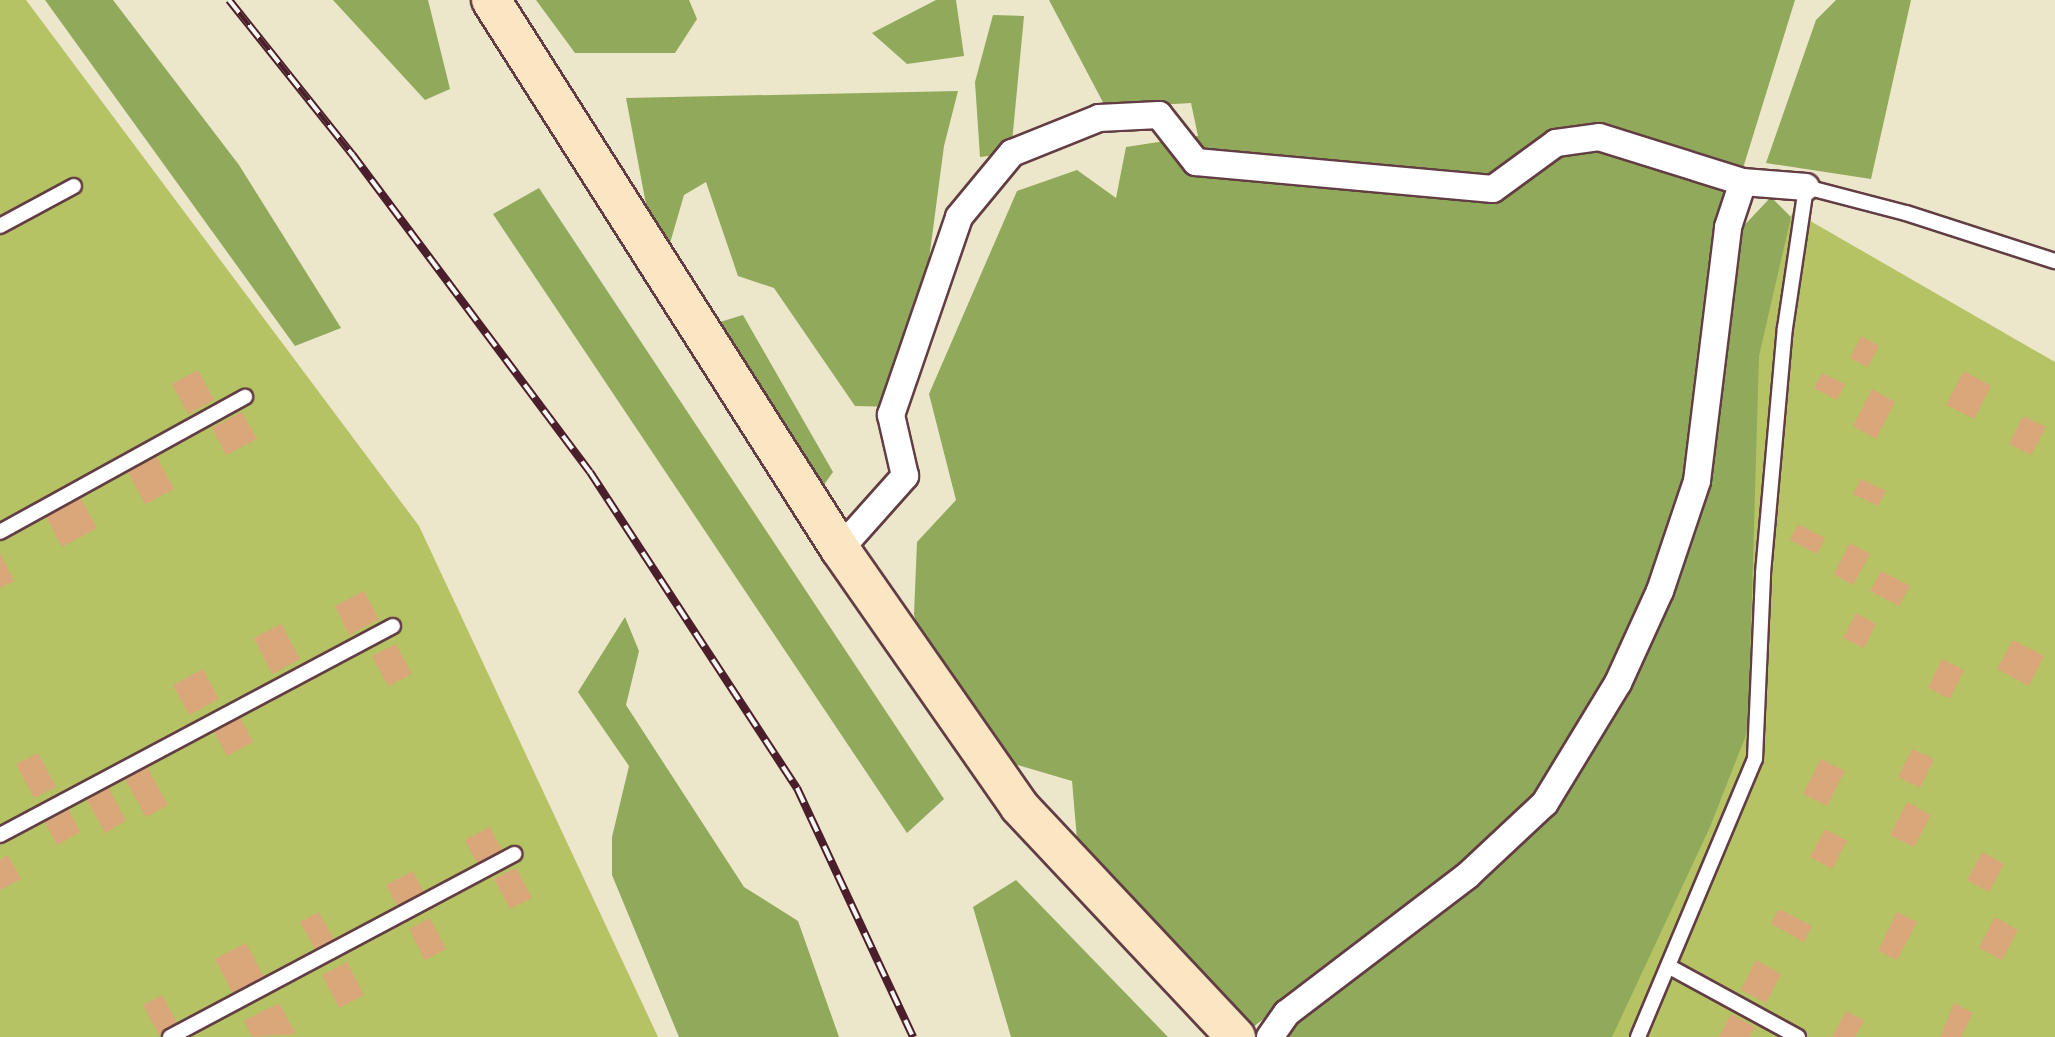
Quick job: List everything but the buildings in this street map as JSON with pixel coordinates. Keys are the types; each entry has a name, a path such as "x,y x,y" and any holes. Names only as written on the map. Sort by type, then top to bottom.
{"main road":[{"path":"491,0 839,549 1019,806 1236,1037"}],"street":[{"path":"839,549 905,477 891,415 959,217 1012,153 1099,118 1159,116 1196,162 1493,188 1556,143 1599,137 1743,182 1806,187"},
{"path":"1270,1037 1287,1013 1468,875 1545,803 1618,683 1660,590 1697,481 1728,227 1743,182"}],"lane":[{"path":"0,226 75,186"},
{"path":"1638,1037 1755,759 1763,573 1778,410 1806,187 1906,213 2055,261"},
{"path":"0,532 245,397"},
{"path":"0,835 393,626"},
{"path":"170,1037 514,855"},
{"path":"1668,966 1798,1037"}],"green space":[{"path":"0,0 26,0 419,526 658,1037 0,1037"},
{"path":"45,0 113,0 239,165 341,328 295,346"},
{"path":"333,0 428,0 450,89 425,100"},
{"path":"536,0 689,0 697,19 675,53 575,53"},
{"path":"936,0 956,0 964,56 907,64 872,33"},
{"path":"1049,0 1795,0 1718,249 1689,495 1624,661 1527,814 1248,1031 1078,851 1072,781 994,758 927,673 914,614 917,542 956,500 929,394 1017,191 1077,170 1116,198 1126,147 1198,136 1191,103 1106,108"},
{"path":"1836,0 1911,0 1871,179 1766,163 1816,20"},
{"path":"993,15 1024,16 1011,153 980,157 975,82"},
{"path":"958,91 944,146 916,358 899,407 855,406 774,288 738,276 706,182 684,195 668,250 648,215 626,98"},
{"path":"539,188 944,799 907,833 493,214"},
{"path":"1771,197 1791,217 1759,356 1748,730 1710,827 1612,1037 1283,1037 1300,1014 1468,893 1576,779 1658,624 1735,235"},
{"path":"1793,211 2055,362 2055,1037 1591,1037 1748,322"},
{"path":"743,315 833,472 816,496 710,325"},
{"path":"625,617 639,651 626,705 744,887 798,921 839,1037 679,1037 612,875 612,837 629,766 578,692"},
{"path":"1016,880 1168,1037 1011,1037 973,907"}],"railway":[{"path":"229,0 352,154 590,472 797,788 913,1037"}]}
